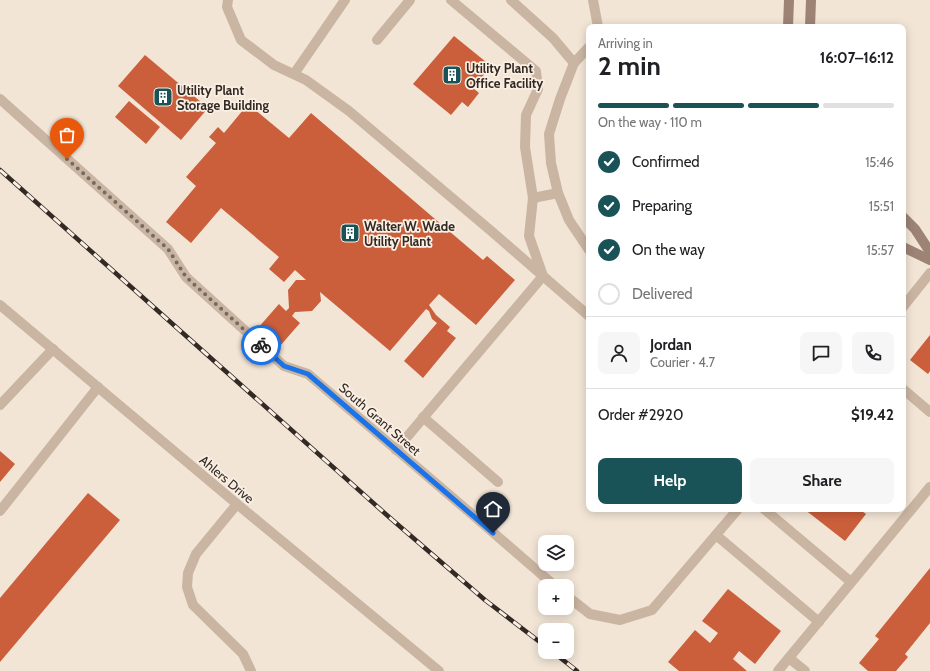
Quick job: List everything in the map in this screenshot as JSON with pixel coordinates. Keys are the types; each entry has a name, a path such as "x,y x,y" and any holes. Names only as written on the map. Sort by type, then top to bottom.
{"main road":[{"path":"788,24 789,0"},
{"path":"810,24 811,0"},
{"path":"906,221 915,229 930,252"},
{"path":"906,248 930,260"}],"street":[{"path":"228,0 227,8 241,40 274,65 306,80 349,111 586,313"},
{"path":"294,74 345,0"},
{"path":"377,40 410,0"},
{"path":"450,0 536,72 538,89 526,115 526,147 534,198 529,236 543,276"},
{"path":"511,0 554,38 574,63"},
{"path":"593,0 597,24"},
{"path":"586,50 574,63 548,134 551,163 558,193 570,220 586,245"},
{"name":"South Grant Street","path":"0,99 168,249 186,277 284,366 308,374 547,579"},
{"path":"534,198 558,193"},
{"path":"906,303 930,273"},
{"path":"396,450 543,276"},
{"name":"Ahlers Drive","path":"0,305 439,671"},
{"path":"0,405 53,349"},
{"path":"0,511 98,387"},
{"path":"906,392 930,412"},
{"path":"423,418 498,482"},
{"path":"778,671 930,487"},
{"path":"237,504 196,554 188,573 187,587 193,605 243,654 251,671"},
{"path":"574,601 590,614 620,620 652,610 735,512"},
{"path":"768,512 851,582"},
{"path":"716,535 819,622"},
{"path":"789,658 805,671"}],"building":[{"name":"Utility Plant Office Facility","path":"454,36 491,66 473,88 479,93 468,107 462,102 451,115 413,84"},
{"name":"Utility Plant Storage Building","path":"145,55 208,108 181,140 118,86"},
{"path":"129,101 160,127 146,144 115,117"},
{"name":"Walter W. Wade Utility Plant","path":"248,104 289,138 311,113 483,260 487,256 515,280 476,325 439,294 429,305 436,315 450,327 447,331 456,338 423,378 404,361 437,323 432,319 429,311 426,309 390,351 320,292 321,301 312,311 295,312 292,316 300,323 280,346 271,339 267,344 262,339 266,335 258,328 279,304 286,311 289,308 288,290 296,280 306,280 295,270 284,282 269,269 279,257 221,208 191,243 166,222 196,186 186,177 216,143 209,137 218,127 224,133"},
{"path":"930,335 930,371 928,374 910,360"},
{"path":"0,451 15,464 0,482"},
{"path":"88,493 120,520 0,662 0,598"},
{"path":"808,512 863,512 866,514 845,541"},
{"path":"930,568 930,623 905,654 908,657 896,671 868,671 859,663 879,639 875,636"},
{"path":"728,589 781,631 755,664 739,651 733,659 747,671 679,671 668,662 695,630 710,643 718,633 702,621"}],"railway":[{"path":"0,170 389,517 485,600 538,641"},
{"path":"562,659 577,671"}],"way so far":[{"path":"67,159 168,249 186,277 261,345"}],"place":[{"name":"Utility Plant Office Facility","path":"452,75"},
{"name":"Utility Plant Storage Building","path":"163,97"},
{"name":"Walter W. Wade Utility Plant","path":"350,233"}],"route":[{"path":"261,345 284,366 308,374 493,533"}]}
